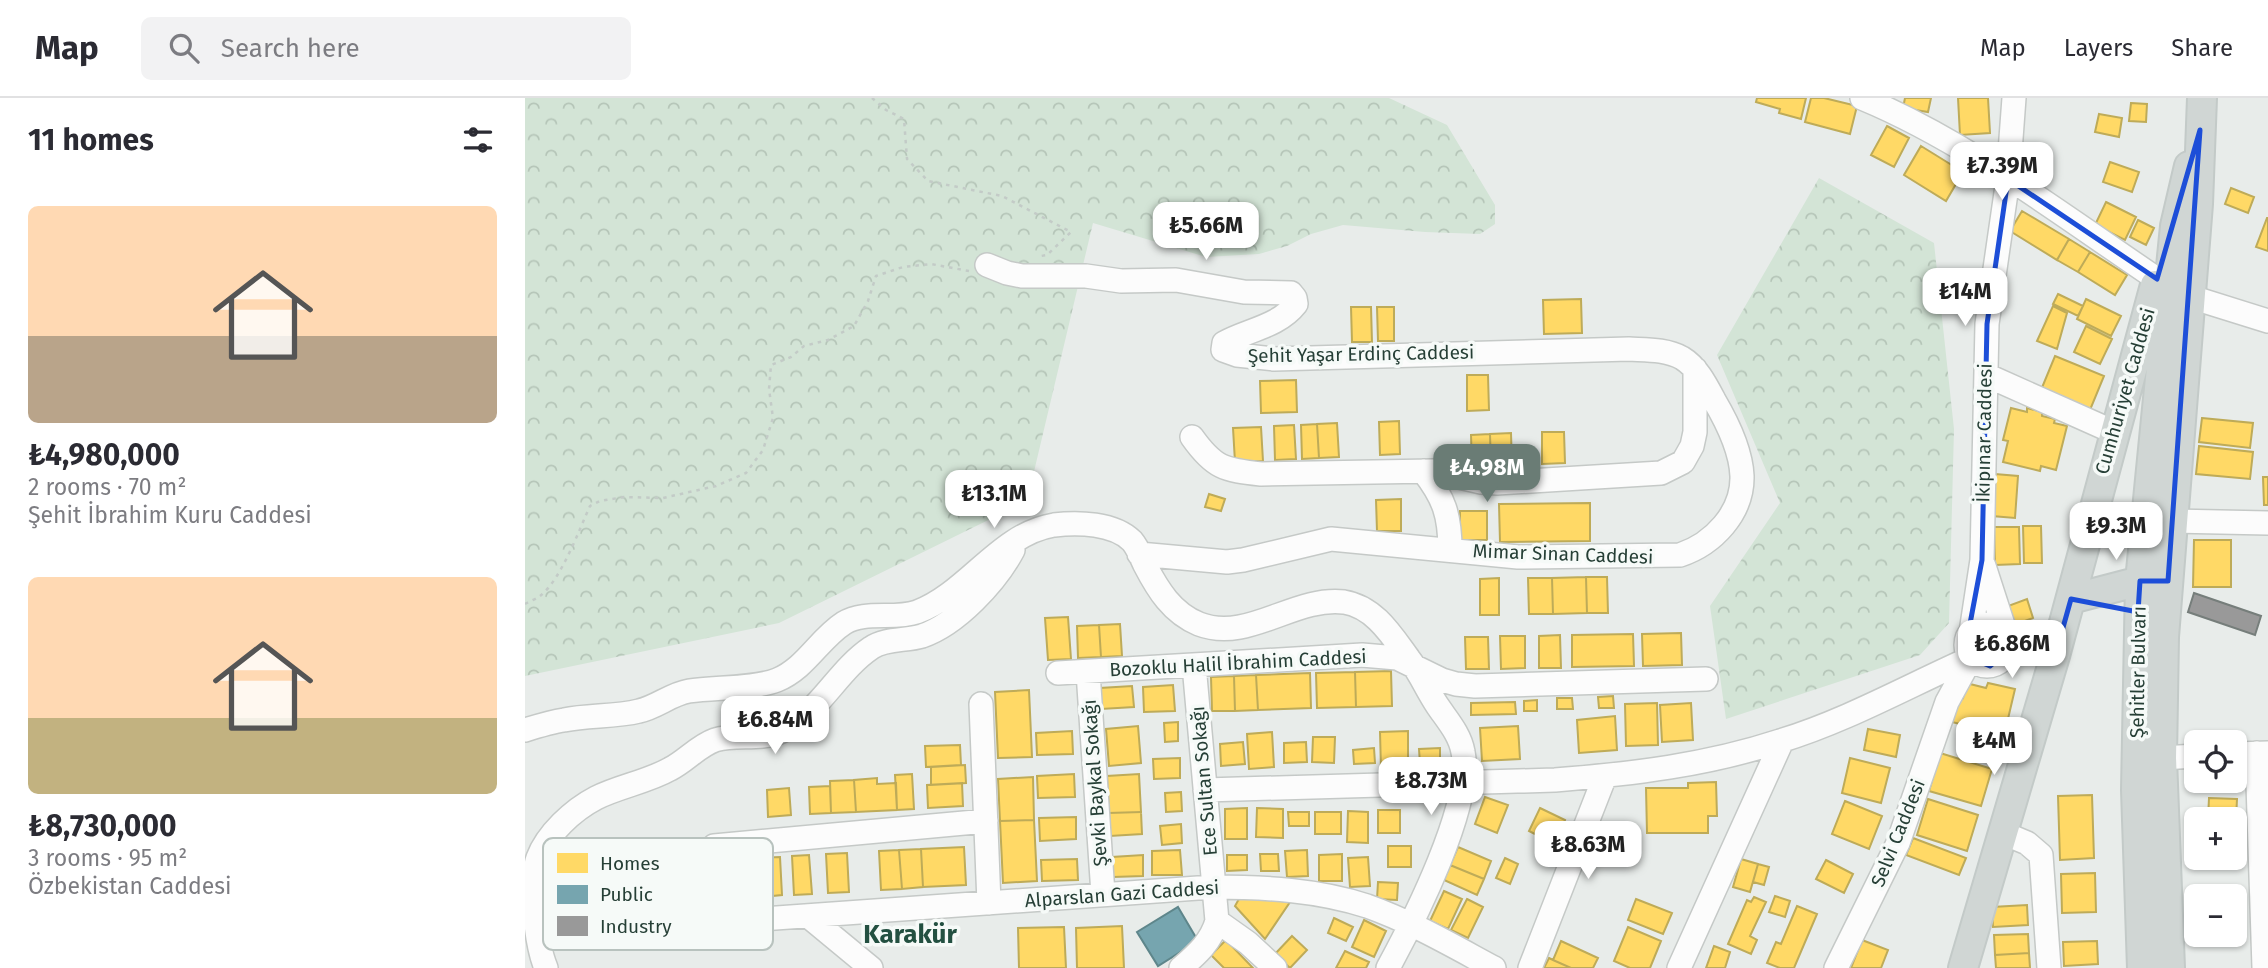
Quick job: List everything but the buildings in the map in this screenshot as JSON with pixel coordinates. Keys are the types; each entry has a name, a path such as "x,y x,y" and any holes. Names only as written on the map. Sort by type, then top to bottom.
{"main road":[{"name":"Şehitler Bulvarı","path":"2142,968 2136,790 2152,612 2168,581 2198,204 2202,98"},
{"name":"Şehitler Bulvarı","path":"2170,968 2162,758 2152,612 2140,581 2175,226 2181,192 2200,130"},
{"name":"Cumhuriyet Caddesi","path":"1963,968 2055,656 2157,279 2175,226"},
{"path":"2071,599 2140,581 2168,581"},
{"path":"2071,599 2152,612"}],"street":[{"path":"1862,98 1917,125 2008,179 2157,279"},
{"name":"İkipınar Caddesi","path":"1971,632 1982,560 1987,324 2008,179 2014,98"},
{"name":"Şehit Yaşar Erdinç Caddesi","path":"987,265 1007,274 1022,276 1086,276 1121,281 1176,280 1244,292 1291,293 1296,298 1296,304 1289,313 1224,343 1223,349 1237,355 1274,359 1629,349 1673,354 1695,369"},
{"path":"2191,297 2268,321"},
{"path":"1192,438 1213,463 1244,472 1299,474 1423,471 1497,483 1591,476 1645,476 1672,469 1689,455 1695,432 1695,369"},
{"name":"Mimar Sinan Caddesi","path":"1139,554 1227,562 1331,539 1518,557 1680,555 1703,545 1723,527 1739,497 1742,473 1720,409 1695,369"},
{"path":"1986,375 2114,432"},
{"path":"1423,471 1433,483 1445,507 1449,519 1450,550"},
{"path":"2172,521 2268,523"},
{"path":"525,730 563,720 638,711 687,691 775,680 806,661 839,626 849,620 916,612 947,595 1020,539 1039,529 1055,525 1094,525 1123,534 1133,543 1167,601 1180,614 1199,624 1231,628 1314,603 1348,603 1376,618 1414,666 1459,738 1464,754 1463,784 1456,814 1412,924 1388,968"},
{"path":"552,838 572,815 597,798 671,769 715,740 779,733 799,722 814,709 848,668 873,646 922,636 951,620 996,577 1020,539"},
{"name":"İkipınar Caddesi","path":"1982,560 2007,640"},
{"path":"1989,623 2001,628 2007,640 2002,660 1990,666 1983,666 1971,658 1966,645 1971,632 1982,624 1989,623"},
{"path":"2007,640 2055,656"},
{"name":"Bozoklu Halil İbrahim Caddesi","path":"1058,673 1362,655 1397,658 1442,680 1475,686 1706,679"},
{"path":"1205,790 1463,784 1605,776 1691,764 1782,741 1820,727 1971,658"},
{"name":"Selvi Caddesi","path":"1836,968 1898,843 1947,702 1971,658"},
{"name":"Ece Sultan Sokağı","path":"1194,665 1217,921"},
{"name":"Şevki Baykal Sokağı","path":"1088,672 1103,894"},
{"path":"981,704 989,903"},
{"path":"1679,968 1782,741"},
{"path":"2253,753 2266,923 2264,968"},
{"path":"2162,758 2184,757"},
{"path":"1530,968 1605,776"},
{"name":"Alparslan Gazi Caddesi","path":"773,841 986,821"},
{"path":"2003,833 2027,843 2041,855 2049,968"},
{"path":"543,848 535,872 536,925 541,957 546,968"},
{"name":"Alparslan Gazi Caddesi","path":"773,918 1103,894 1244,887 1325,896 1367,906 1412,924 1494,968"},
{"path":"808,916 871,968"},
{"path":"1181,968 1208,941 1217,921 1248,943 1275,968"}],"path":[{"path":"871,98 904,119 907,159 928,181 1002,196 1071,232 1047,255 1035,257"},
{"path":"525,604 541,595 555,578 575,542 590,506 600,501 624,497 663,498 716,486 745,474 763,450 773,418 769,389 771,365 791,357 804,346 828,340 854,326 868,301 876,276 903,267 931,264 968,271 987,265"}],"highlighted area":[{"path":"2200,130 2168,581 2140,581 2138,612 2071,599 2055,656 2011,648 1990,666 1971,658 1966,645 1982,560 1987,324 2008,179 2157,279"}],"green space":[{"path":"525,98 1389,98 1447,125 1495,205 1495,224 1480,234 1343,225 1259,254 1206,257 1093,223 1027,501 779,623 525,676"},
{"path":"1819,178 1934,243 1954,429 1949,623 1920,655 1726,719 1710,606 1780,503 1717,355"}],"district":[{"name":"Karakür","path":"910,934"}]}
